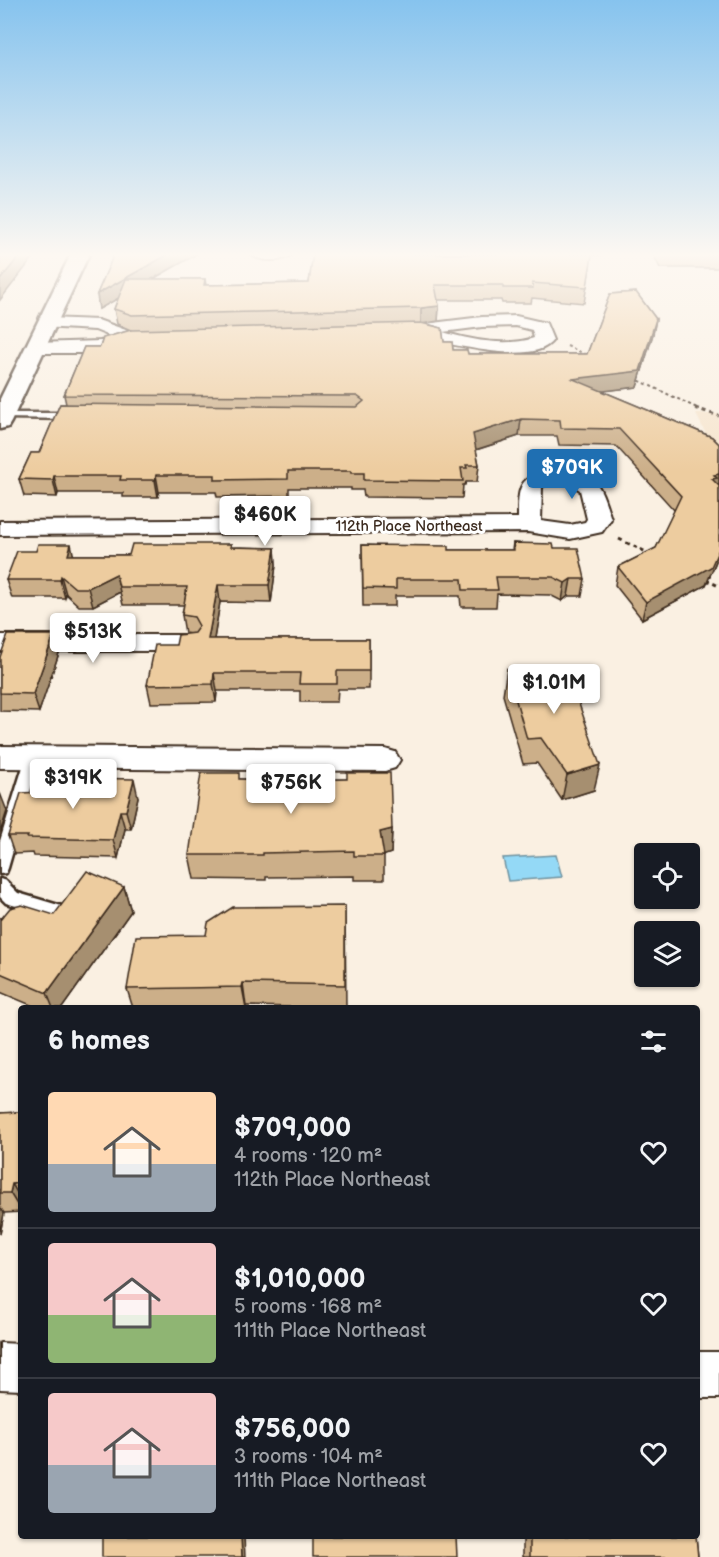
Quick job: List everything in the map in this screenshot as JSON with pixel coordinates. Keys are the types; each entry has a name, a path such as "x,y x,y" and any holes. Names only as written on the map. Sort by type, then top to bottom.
{"street":[{"path":"2,418 46,327"},
{"path":"102,327 132,338"},
{"path":"386,332 421,331 441,327"},
{"path":"539,327 543,338"},
{"path":"35,349 101,347 132,338 155,337"},
{"path":"529,525 532,484 542,477 558,475 577,478 590,488 599,519 594,527"},
{"name":"112th Place Northeast","path":"0,528 529,525 547,531 574,532 594,527"},
{"path":"0,642 187,642"},
{"path":"0,757 385,760"},
{"path":"0,1366 18,1367"},
{"path":"700,1375 719,1375"}],"lane":[{"path":"2,418 89,416"},
{"path":"0,868 33,757"},
{"path":"0,886 12,898 58,912"}],"path":[{"path":"543,338 561,343 591,357"},
{"path":"632,377 692,407 719,416"},
{"path":"594,527 660,558"},
{"path":"699,577 719,586"}],"shaded area":[{"path":"696,414 719,414 719,460"}],"water":[{"path":"556,855 562,877 508,881 503,858"}],"building":[{"path":"269,327 436,327 442,328 444,342 452,342 453,350 467,350 468,354 587,354 597,327 654,327 640,371 573,379 712,437 719,444 719,474 714,475 717,478 712,479 719,486 719,549 711,567 646,602 618,567 656,548 681,496 619,429 561,428 560,420 521,419 473,434 479,465 466,465 467,468 461,468 463,481 364,480 364,473 351,473 351,471 288,471 288,479 215,480 215,475 156,475 155,480 120,480 121,476 54,476 53,480 19,479 31,453 39,453 60,404 357,407 364,401 357,396 64,395 84,347 100,347 103,338 131,330"},
{"path":"513,543 553,544 554,548 578,548 585,579 571,579 565,583 553,577 496,577 498,590 463,590 462,579 396,579 396,589 363,588 362,545 449,546 449,550 514,550"},
{"path":"38,544 71,544 68,555 129,555 132,544 231,544 230,547 275,548 269,585 218,585 208,639 369,639 369,671 337,671 337,684 299,684 300,673 214,673 213,684 147,685 155,645 176,645 178,635 194,633 199,626 194,617 182,615 187,587 119,587 116,574 88,588 75,588 61,576 60,580 6,580 17,551 36,551"},
{"path":"8,635 54,635 33,694 0,693 0,657"},
{"path":"566,666 600,765 567,775 541,738 527,739 507,669"},
{"path":"201,773 239,773 239,779 290,780 347,779 347,773 390,773 392,829 380,832 384,856 354,856 354,851 189,855"},
{"path":"81,778 134,779 126,811 120,811 113,840 8,836 21,793 42,792 45,782 79,783"},
{"path":"87,871 124,887 47,993 0,973 0,918 10,908 22,905 54,915"},
{"path":"345,906 345,985 243,983 242,987 127,989 136,936 206,935 208,923 233,907"},
{"path":"18,1112 18,1183 12,1184 10,1193 0,1193 0,1113"},
{"path":"102,1539 241,1539 242,1557 102,1557"},
{"path":"313,1539 456,1539 457,1557 313,1557"},
{"path":"530,1539 696,1539 698,1557 530,1557"}]}
